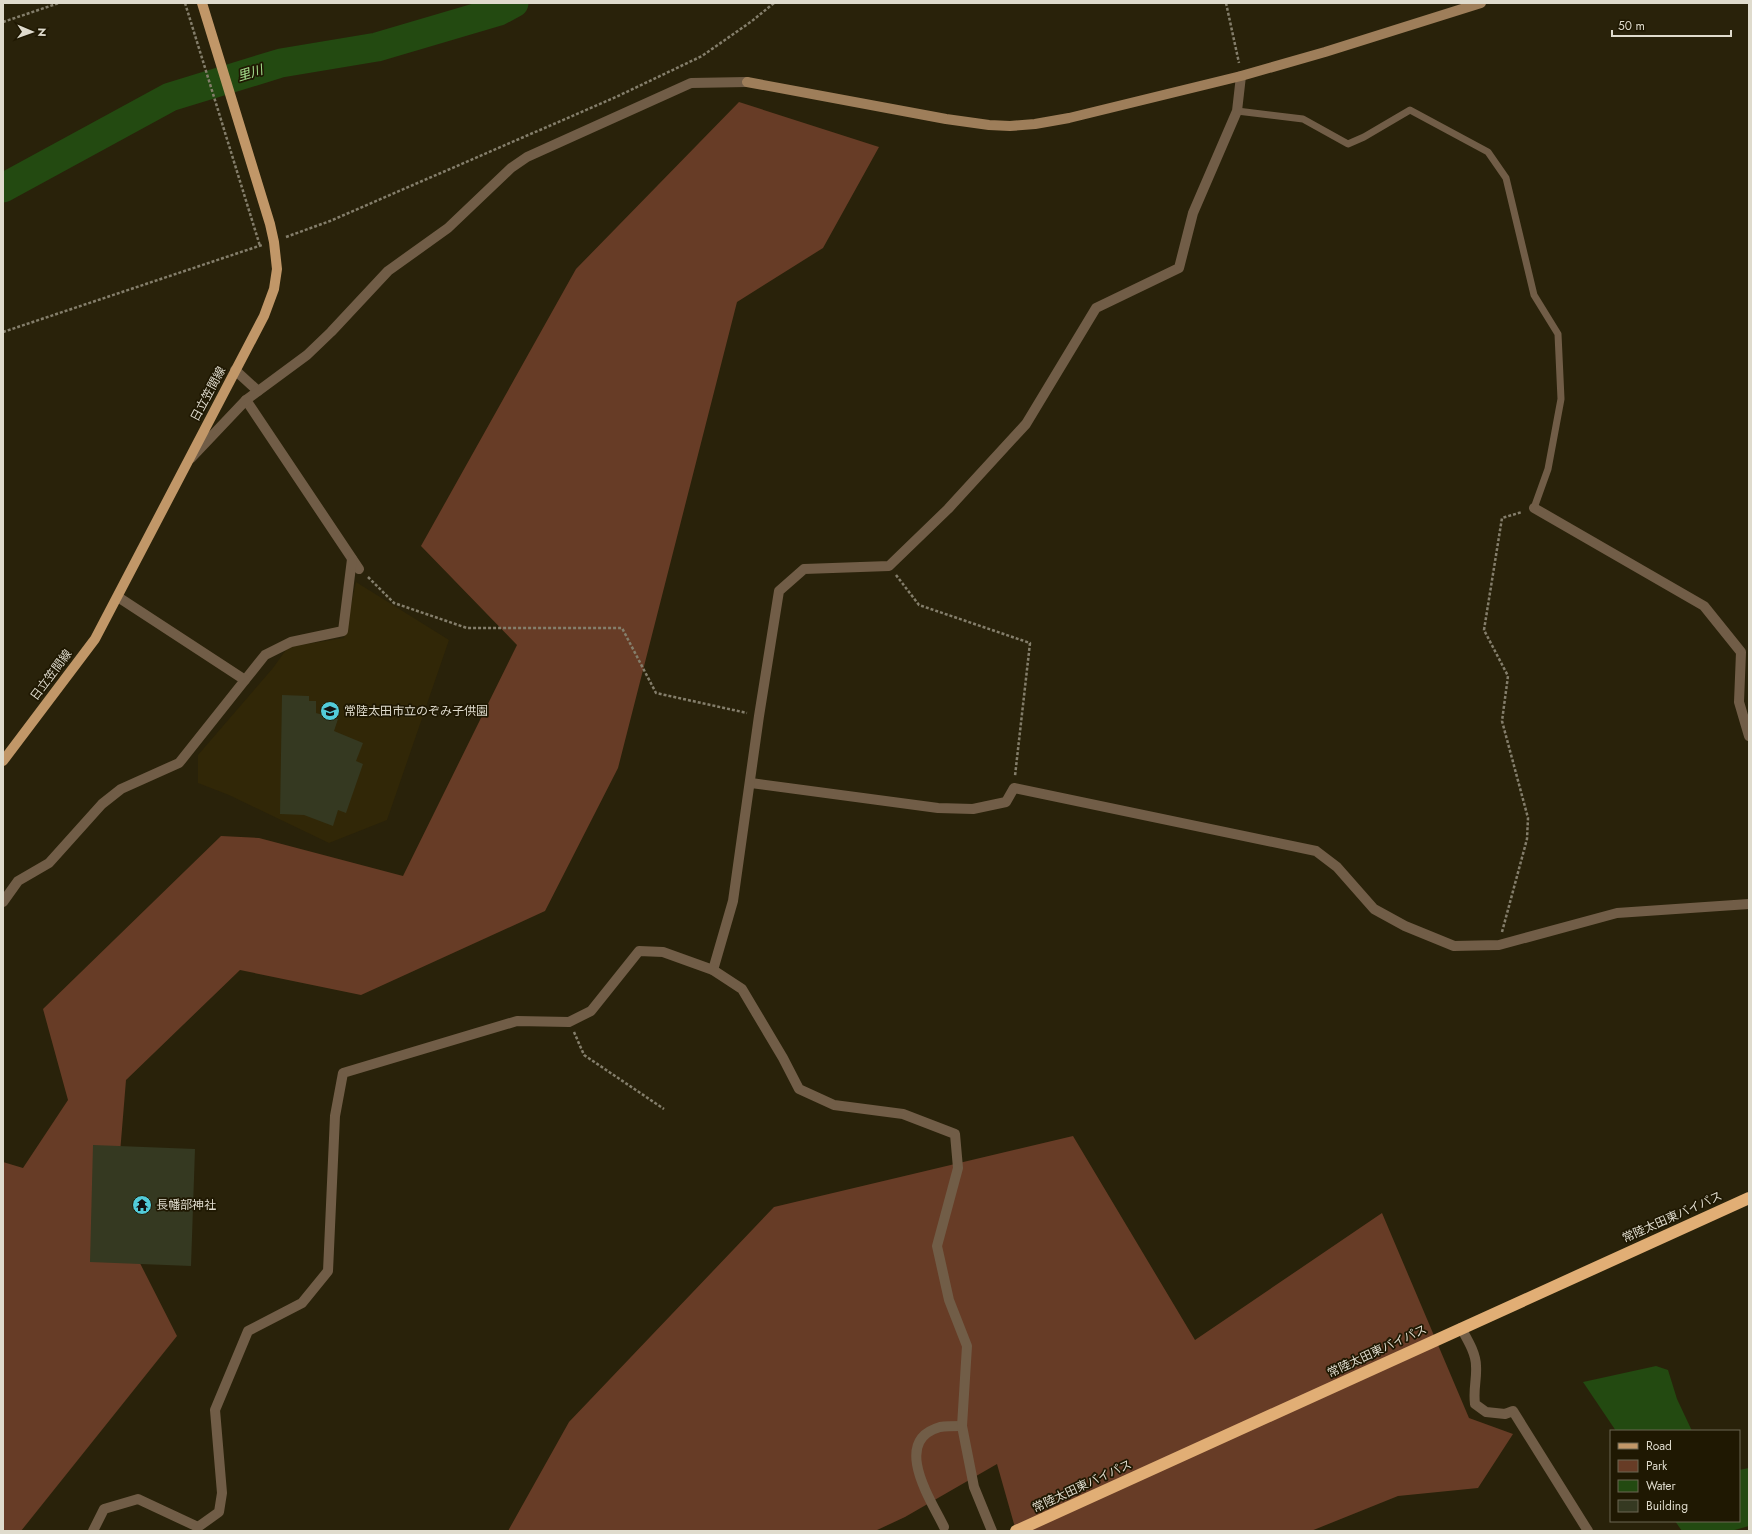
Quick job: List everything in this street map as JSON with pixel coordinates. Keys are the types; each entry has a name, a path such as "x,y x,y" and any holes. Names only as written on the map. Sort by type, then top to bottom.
{"highway":[{"name":"常陸太田東バイパス","path":"1016,1531 1749,1198"}],"main road":[{"name":"日立笠間線","path":"3,761 95,639 264,316 274,290 277,269 270,224 202,3"}],"street":[{"path":"186,464 246,400 306,355 336,327 388,271 448,228 516,164 527,157 691,83 747,82 946,119 989,125 1010,126 1035,124 1069,118 1241,76 1326,52 1481,3"},
{"path":"714,970 733,901 751,783 759,716 779,591 804,569 889,566 948,509 1026,424 1096,308 1179,268 1193,213 1237,111 1241,76"},
{"path":"235,370 258,391"},
{"path":"246,400 359,569"},
{"path":"1534,508 1704,606 1741,652 1739,702 1749,736"},
{"path":"3,902 18,881 49,864 102,804 121,789 179,763 265,654 291,642 343,631 352,559"},
{"path":"118,597 245,680"},
{"path":"751,783 938,808 973,809 1006,802 1014,788 1316,851 1337,867 1374,909 1405,926 1454,946 1499,945 1617,913 1749,904"},
{"path":"93,1531 104,1509 138,1499 198,1527 219,1512 222,1493 215,1410 248,1331 302,1304 328,1271 335,1116 343,1073 517,1021 570,1022 591,1011 639,951 663,952 714,970 742,989 783,1058 798,1089 834,1105 903,1114 955,1134 958,1168 937,1246 949,1300 967,1346 962,1426 974,1487 992,1531"},
{"path":"1461,1328 1470,1345 1476,1365 1473,1392 1475,1404 1486,1412 1505,1414 1513,1411 1588,1531"},
{"path":"944,1527 918,1473 915,1458 919,1443 927,1433 940,1427 962,1426"}],"lane":[{"path":"1237,111 1303,119 1348,144 1364,137 1410,110 1488,152 1506,178 1534,295 1558,334 1561,399 1548,469 1534,508"}],"path":[{"path":"3,22 59,3"},
{"path":"185,3 260,246"},
{"path":"3,332 274,242 330,221 623,94 702,56 752,21 774,3"},
{"path":"1226,3 1241,76"},
{"path":"1499,945 1527,839 1528,818 1502,721 1508,676 1484,630 1502,518 1534,508"},
{"path":"889,566 919,605 1030,643 1014,788"},
{"path":"359,569 394,603 467,628 622,628 656,693 759,716"},
{"path":"570,1022 584,1055 664,1109"}],"shaded area":[{"name":"常陸太田市立のぞみ子供園","path":"356,582 449,640 387,820 329,843 229,795 198,783 198,755 273,668 288,647 344,638"}],"green space":[{"path":"739,102 879,147 823,248 737,302 618,768 545,911 361,995 240,970 126,1080 115,1214 177,1336 21,1531 3,1531 3,1162 23,1168 68,1100 43,1009 221,836 259,838 403,876 517,645 421,546 576,269"},
{"path":"1073,1136 1195,1340 1382,1213 1469,1418 1513,1434 1478,1488 1398,1496 1311,1531 1016,1531 997,1464 905,1517 875,1531 508,1531 569,1422 774,1207"}],"water":[{"path":"1656,1366 1668,1370 1677,1399 1692,1430 1615,1430 1583,1382"},
{"path":"1749,1468 1749,1526 1731,1531 1682,1531 1676,1522 1740,1522 1740,1470"}],"building":[{"path":"282,695 309,696 309,701 316,701 316,713 338,719 334,731 363,743 356,761 363,764 346,813 338,810 333,826 304,815 280,814"},
{"name":"長幡部神社","path":"93,1145 195,1149 191,1266 90,1262"}],"waterway":[{"name":"里川","path":"3,188 170,97 281,63 377,47 499,11 514,3"}],"place":[{"name":"常陸太田市立のぞみ子供園","path":"330,711"},
{"name":"長幡部神社","path":"142,1205"}]}
